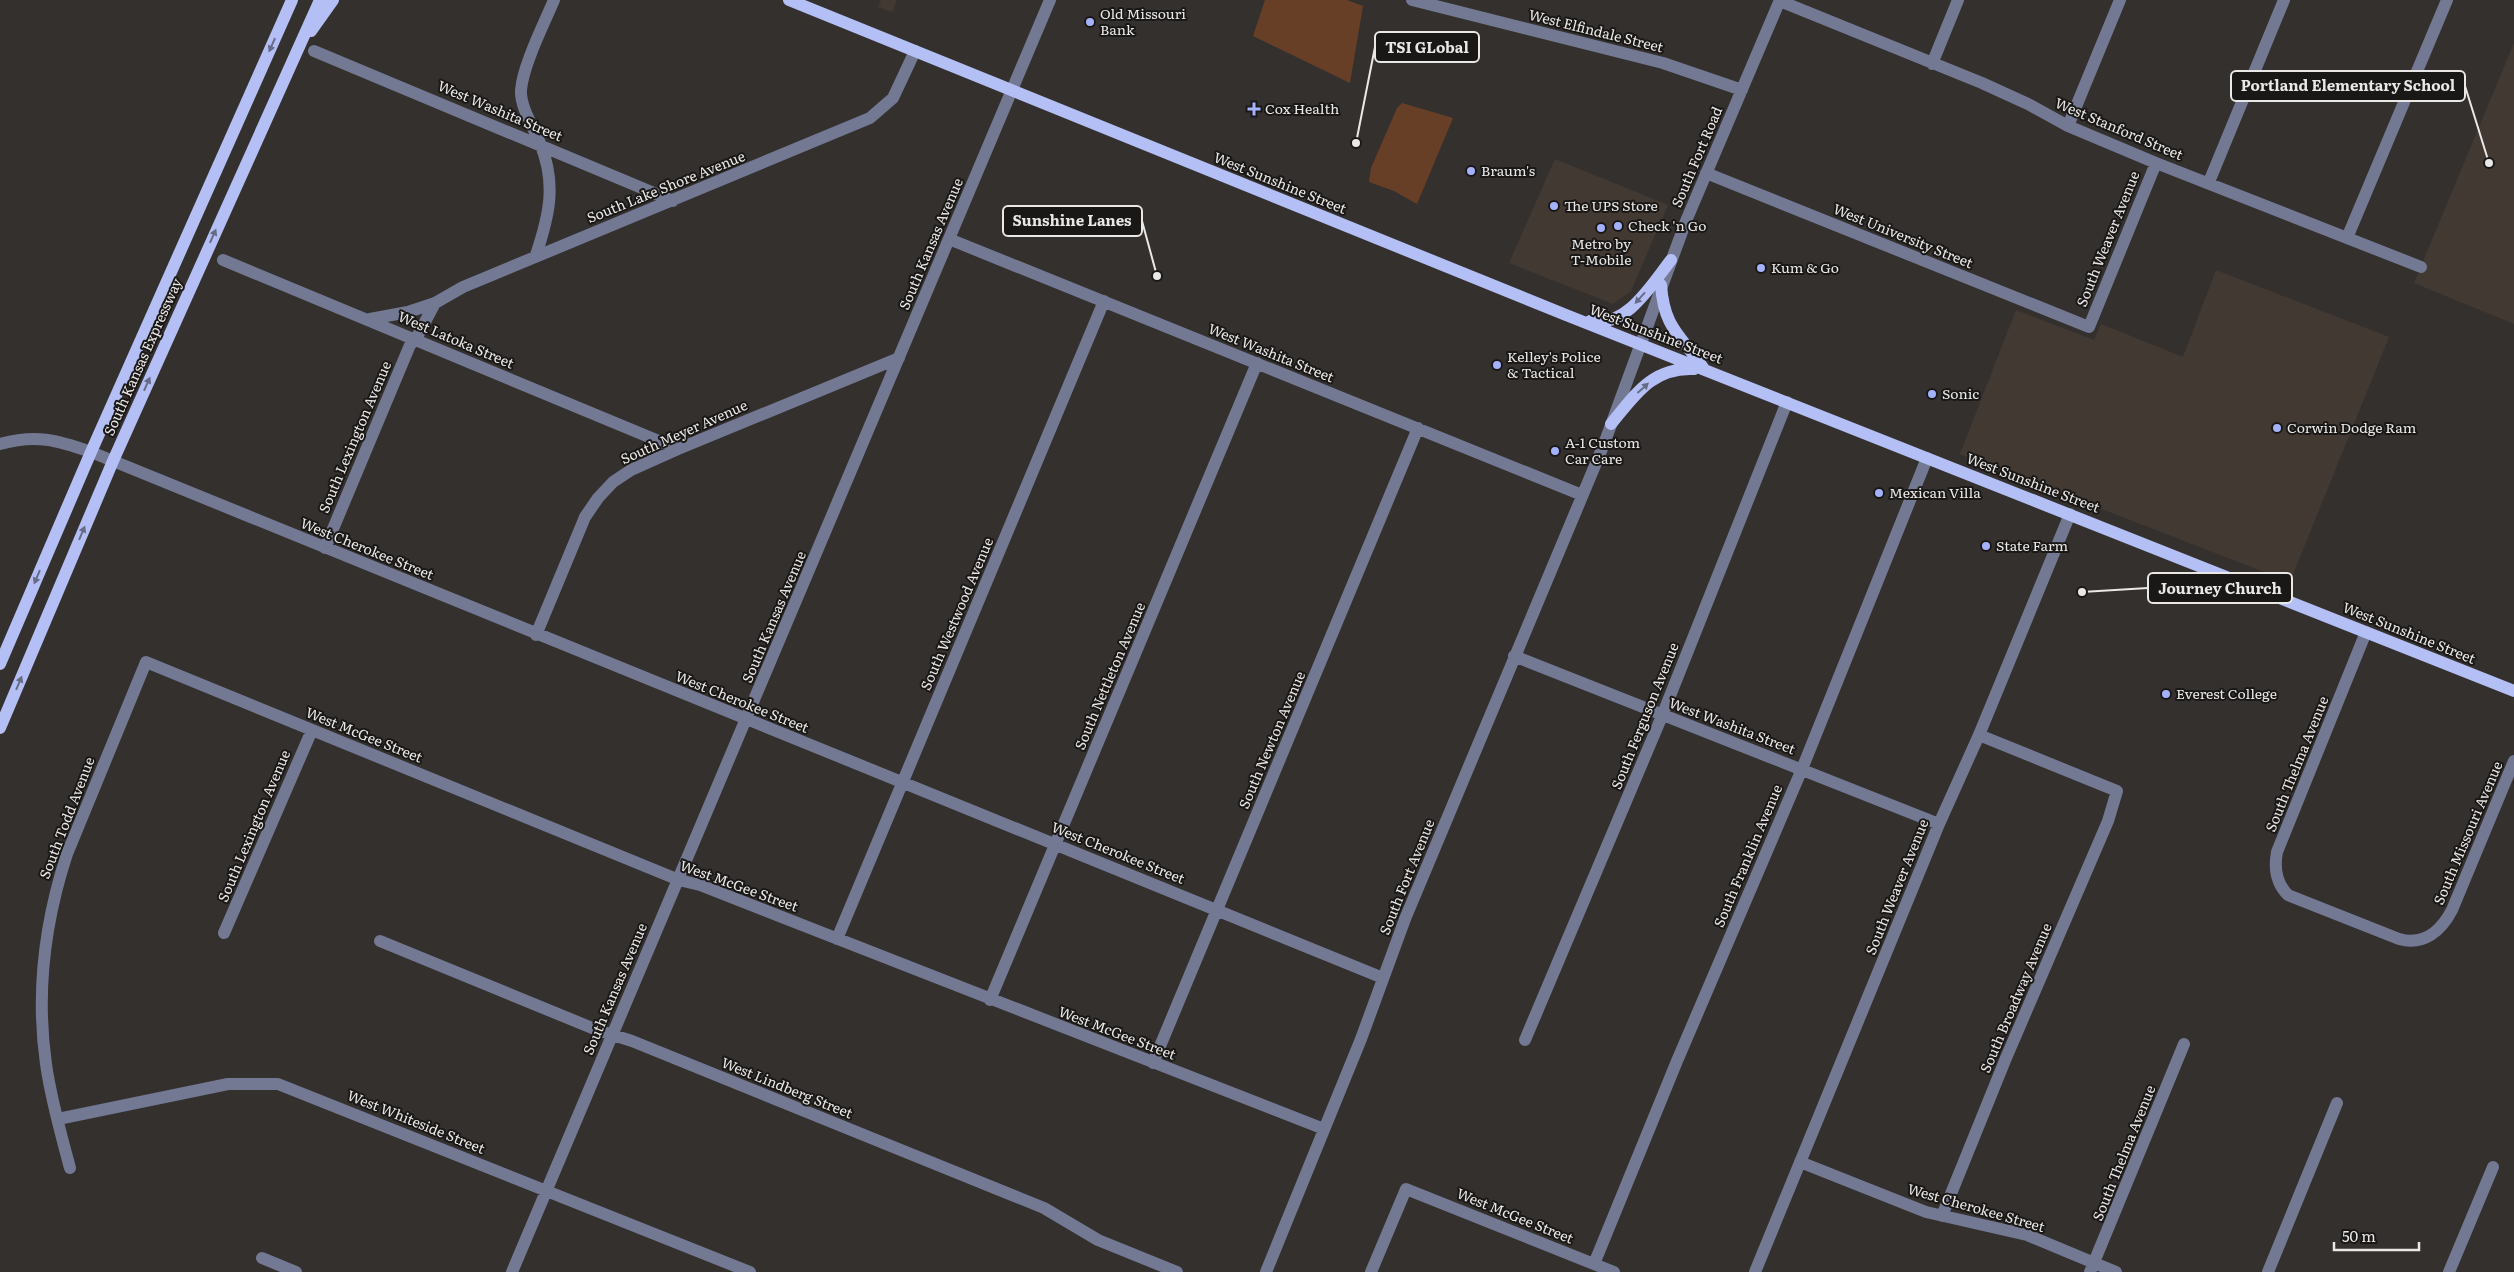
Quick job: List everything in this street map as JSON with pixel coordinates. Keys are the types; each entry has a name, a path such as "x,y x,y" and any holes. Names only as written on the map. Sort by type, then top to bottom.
{"main road":[{"name":"South Kansas Expressway","path":"0,664 91,452 292,0"},
{"name":"South Kansas Expressway","path":"0,728 113,461 320,0"},
{"path":"296,51 333,0"},
{"name":"West Sunshine Street","path":"789,0 1566,315 2514,691"},
{"path":"1566,315 1600,323 1619,316 1642,296 1671,260"},
{"path":"1662,285 1663,302 1668,320 1704,369"},
{"path":"1611,424 1630,400 1656,377 1678,368 1704,369"}],"street":[{"path":"536,255 550,203 549,176 541,145 529,118 521,90 532,54 554,0"},
{"name":"South Kansas Avenue","path":"512,1272 1050,0"},
{"name":"West Elfindale Street","path":"1412,0 1663,63 1742,90"},
{"name":"South Fort Road","path":"1582,495 1611,424 1671,260 1780,0"},
{"name":"West Stanford Street","path":"1780,0 2028,104 2068,126 2156,163 2209,182 2420,267"},
{"path":"1932,64 1958,0"},
{"path":"2068,126 2120,0"},
{"path":"2209,182 2284,0"},
{"path":"2347,238 2447,0"},
{"name":"West Washita Street","path":"314,51 673,201"},
{"name":"South Lake Shore Avenue","path":"368,319 408,312 435,303 463,287 536,255 673,201 877,115 893,98 915,51"},
{"name":"South Weaver Avenue","path":"2089,327 2156,163"},
{"name":"West University Street","path":"1706,173 2089,327"},
{"name":"West Washita Street","path":"949,238 1582,495"},
{"name":"West Latoka Street","path":"223,260 678,449"},
{"name":"South Westwood Avenue","path":"837,938 1104,301"},
{"path":"416,339 435,303"},
{"name":"South Lexington Avenue","path":"325,548 410,345 416,339"},
{"name":"South Meyer Avenue","path":"536,635 580,527 598,498 622,475 678,449 900,358"},
{"name":"South Nettleton Avenue","path":"990,1000 1257,363"},
{"name":"South Ferguson Avenue","path":"1524,1040 1662,716 1788,402"},
{"name":"South Newton Avenue","path":"1153,1063 1418,428"},
{"name":"West Cherokee Street","path":"0,444 42,438 58,441 91,452 536,635 1384,978"},
{"name":"South Franklin Avenue","path":"1594,1264 1677,1061 1802,769 1927,458"},
{"name":"South Fort Avenue","path":"1266,1272 1384,978 1405,919 1582,495"},
{"name":"South Weaver Avenue","path":"1755,1272 1939,824 1979,735 2070,514"},
{"name":"South Thelma Avenue","path":"2366,632 2277,852 2275,866 2278,880 2284,891 2299,901 2399,939"},
{"name":"West Washita Street","path":"1514,656 1939,824"},
{"name":"West McGee Street","path":"146,662 679,880 700,885 1324,1129"},
{"name":"South Todd Avenue","path":"70,1168 46,1065 42,1009 45,960 58,879 76,830 146,662"},
{"name":"South Lexington Avenue","path":"224,933 312,730"},
{"name":"South Broadway Avenue","path":"1942,1216 2006,1058 2108,821 2117,791 1979,735"},
{"name":"South Missouri Avenue","path":"2399,939 2411,941 2424,938 2437,932 2446,922 2514,760"},
{"name":"West Lindberg Street","path":"380,941 1044,1208 1098,1240 1177,1272"},
{"name":"South Thelma Avenue","path":"2092,1268 2184,1044"},
{"name":"West Whiteside Street","path":"58,1119 228,1084 278,1084 545,1192 567,1198 750,1272"},
{"path":"2268,1272 2337,1103"},
{"name":"West Cherokee Street","path":"1800,1162 1926,1212 2027,1235 2092,1268 2116,1272"},
{"path":"2449,1272 2493,1167"},
{"name":"West McGee Street","path":"1371,1272 1406,1189 1614,1272"},
{"path":"262,1258 296,1272"}],"shaded area":[{"path":"881,0 897,0 892,12 878,7"},
{"path":"1265,0 1347,0 1363,6 1350,83 1253,36"},
{"path":"2514,43 2514,324 2414,283"},
{"path":"1402,103 1453,118 1417,204 1394,191 1369,182 1371,168 1397,108"},
{"path":"1555,159 1668,205 1631,291 1613,304 1509,263"},
{"path":"2216,270 2389,337 2290,582 1960,454 2016,310 2094,340 2101,324 2183,357"}],"place":[{"name":"Old Missouri Bank","path":"1090,22"},
{"name":"Cox Health","path":"1254,109"},
{"name":"TSI GLobal","path":"1356,143"},
{"name":"Portland Elementary School","path":"2489,163"},
{"name":"Braum's","path":"1471,171"},
{"name":"The UPS Store","path":"1554,206"},
{"name":"Check 'n Go","path":"1618,226"},
{"name":"Metro by T-Mobile","path":"1601,228"},
{"name":"Kum & Go","path":"1761,268"},
{"name":"Sunshine Lanes","path":"1157,276"},
{"name":"Kelley's Police & Tactical","path":"1497,365"},
{"name":"Sonic","path":"1932,394"},
{"name":"Corwin Dodge Ram","path":"2277,428"},
{"name":"A-1 Custom Car Care","path":"1555,451"},
{"name":"Mexican Villa","path":"1879,493"},
{"name":"State Farm","path":"1986,546"},
{"name":"Journey Church","path":"2082,592"},
{"name":"Everest College","path":"2166,694"}]}
